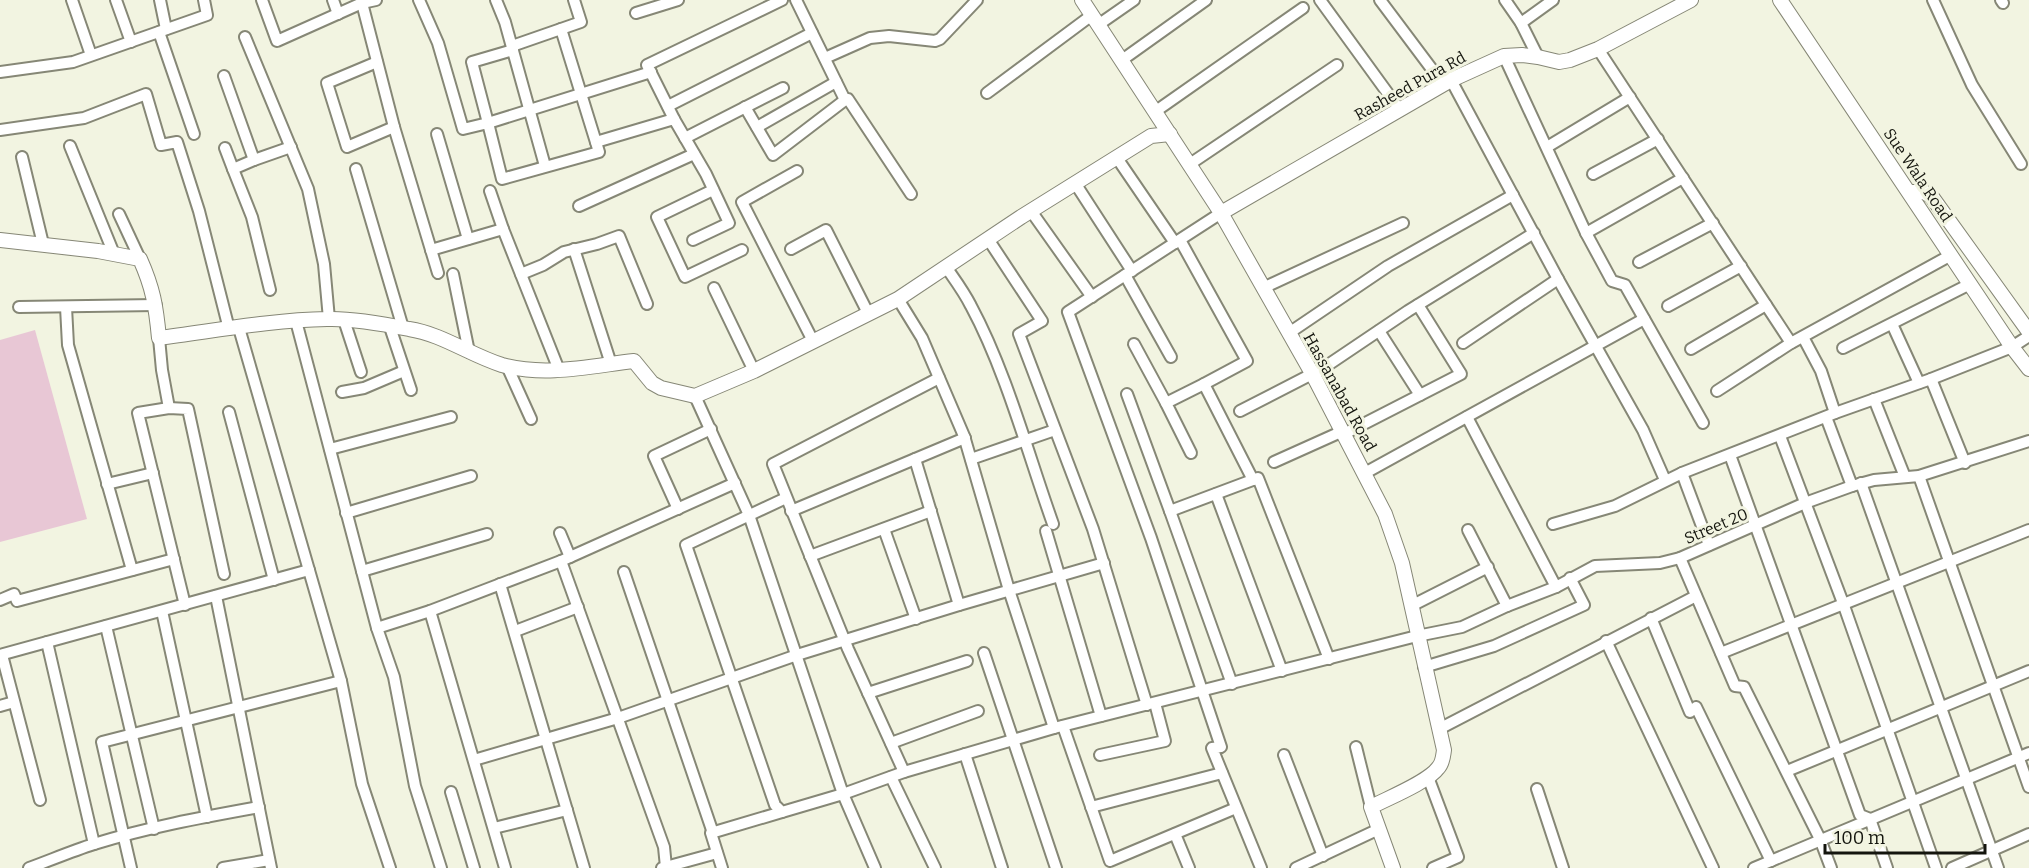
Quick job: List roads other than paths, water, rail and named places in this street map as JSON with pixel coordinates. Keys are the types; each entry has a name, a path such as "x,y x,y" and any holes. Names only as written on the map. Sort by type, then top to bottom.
{"street":[{"path":"72,0 91,55"},
{"path":"116,0 131,42"},
{"path":"160,0 163,31 194,134"},
{"path":"0,72 73,62 163,31 207,15 204,0"},
{"path":"262,0 277,41 362,3 375,0"},
{"path":"333,0 338,14"},
{"path":"419,0 438,43 463,129 651,72"},
{"path":"496,0 545,166"},
{"path":"561,29 599,152 502,179 472,62 512,48 561,29 581,22 574,0"},
{"path":"636,13 678,0"},
{"path":"693,240 729,223 647,65 782,0"},
{"path":"796,0 845,100 848,99 911,194"},
{"path":"825,58 870,38 889,36 935,41 940,39 977,0"},
{"name":"Hassanabad Road","path":"1082,0 1221,213 1313,375 1385,514 1402,563 1444,750 1443,761 1438,770 1371,807"},
{"path":"987,93 1095,20 1134,0"},
{"path":"1122,60 1206,0"},
{"path":"1320,0 1400,110"},
{"path":"1380,0 1447,82 1513,195 1643,430 1665,480"},
{"path":"1505,0 1521,23 1538,57"},
{"path":"1521,23 1553,0"},
{"name":"Rasheed Pura Rd","path":"1221,213 1447,82 1504,56 1538,57 1564,62 1598,49 1692,0"},
{"name":"Sue Wala Road","path":"1780,0 2029,369"},
{"path":"1933,0 1972,85 2021,164"},
{"path":"362,3 393,127 438,273"},
{"path":"1156,111 1303,8"},
{"path":"668,106 812,33"},
{"path":"245,37 268,90 273,110 308,189 324,264 329,319"},
{"path":"1598,49 1791,343"},
{"path":"1504,56 1586,233 1612,280 1625,285 1703,423"},
{"path":"377,62 327,83 347,147 393,127"},
{"path":"1190,164 1337,65"},
{"path":"224,76 255,160"},
{"path":"757,127 836,82"},
{"path":"685,138 783,88"},
{"path":"0,130 84,118 146,93 161,145 177,142 309,570 341,681 362,784 390,868"},
{"path":"1547,147 1630,97"},
{"path":"745,107 773,154 845,100"},
{"path":"596,142 674,119"},
{"path":"437,134 468,239"},
{"path":"159,338 296,321 344,320 397,327 443,339 507,366 559,370 634,361 652,383 661,388 695,396 754,371 898,299 1031,210 1151,136 1170,134"},
{"path":"1593,174 1658,139"},
{"path":"70,146 114,254"},
{"path":"233,169 291,147"},
{"path":"225,148 252,216 270,290"},
{"path":"579,206 694,154"},
{"path":"22,157 43,244"},
{"path":"1117,158 1178,241 1247,361 1166,403"},
{"path":"356,168 411,390"},
{"path":"797,171 742,202 813,341"},
{"path":"1586,233 1683,178"},
{"path":"1075,183 1129,273 1171,357"},
{"path":"713,190 657,217 685,277 742,250"},
{"path":"490,191 559,370"},
{"path":"1553,524 1615,506 1682,473 2012,347 2029,334 1932,197 1924,192 1910,192"},
{"path":"1289,333 1388,266 1513,195"},
{"path":"1031,210 1092,297"},
{"path":"1221,213 1068,312 1150,538 1221,747 1212,748 1261,868"},
{"path":"119,214 151,283 156,305 162,370 169,408"},
{"path":"1263,288 1403,223"},
{"path":"1639,262 1713,223"},
{"path":"431,250 503,229"},
{"path":"791,249 826,230 868,314"},
{"path":"1240,411 1313,375 1418,305 1534,233"},
{"path":"521,274 543,265 564,252 619,236 646,304"},
{"path":"988,239 1042,321 1018,334 1093,529 1165,741 1100,755"},
{"path":"0,240 43,244 140,259"},
{"path":"574,249 611,364"},
{"path":"1717,391 1791,343 1951,255"},
{"path":"1668,306 1741,266"},
{"path":"946,267 971,304 987,340 1024,441 1049,528 1059,576 1101,717"},
{"path":"453,274 470,352"},
{"path":"1463,344 1558,279"},
{"path":"1844,348 1970,284"},
{"path":"714,288 754,371"},
{"path":"898,299 922,338 964,438 1009,590 1058,727 1091,807 1110,861 1236,808"},
{"path":"19,307 156,305"},
{"path":"1274,462 1344,432 1461,374 1418,305"},
{"path":"1691,350 1766,305"},
{"path":"66,307 68,345 132,570"},
{"path":"1365,473 1644,319"},
{"path":"344,320 360,372"},
{"path":"296,321 377,628 394,677 415,786 441,868"},
{"path":"1892,324 1919,383"},
{"path":"1379,331 1420,395"},
{"path":"1803,337 1821,371 1830,415 1896,582 1998,868"},
{"path":"1134,344 1191,453"},
{"path":"507,366 531,419"},
{"path":"342,392 364,388 405,371"},
{"path":"904,772 845,642 773,464 939,378"},
{"path":"1931,379 1965,463"},
{"path":"1204,384 1253,480"},
{"path":"1127,394 1232,684"},
{"path":"695,396 748,515 843,794 875,868"},
{"path":"1874,399 1905,477"},
{"path":"185,604 138,413 169,408 188,409 224,574"},
{"path":"229,412 274,580"},
{"path":"330,449 451,417"},
{"path":"1467,417 1556,587"},
{"path":"678,509 654,456 711,429"},
{"path":"971,459 1055,430"},
{"path":"1780,436 1843,603 1936,868"},
{"path":"792,511 964,438"},
{"name":"Street 20","path":"713,833 843,794 904,772 1058,727 1417,636 1462,627 1556,587 1595,566 1660,563 1680,558 1805,503 1857,485 1919,476 2029,441"},
{"path":"1730,455 1860,815 1870,819 1887,868"},
{"path":"915,459 959,605"},
{"path":"107,484 153,473"},
{"path":"1682,473 1709,545"},
{"path":"346,513 471,476"},
{"path":"1919,476 2029,787"},
{"path":"1170,511 1258,478 1329,659"},
{"path":"377,628 430,611 565,559 735,483"},
{"path":"1216,494 1282,671"},
{"path":"782,812 775,805 686,545 786,498"},
{"path":"810,556 931,511"},
{"path":"884,529 916,619"},
{"path":"1468,530 1507,606"},
{"path":"1721,653 2029,530"},
{"path":"560,533 578,607 664,847 664,867 717,853"},
{"path":"362,571 487,534"},
{"path":"1680,558 1735,686 1744,687 1820,839 1831,868"},
{"path":"0,600 14,594 17,601 174,559"},
{"path":"474,760 618,718 797,655 1104,563"},
{"path":"1411,606 1488,567"},
{"path":"40,800 1,655 309,570"},
{"path":"624,572 713,833 722,868"},
{"path":"1424,667 1494,646 1584,604 1570,578"},
{"path":"500,584 584,868"},
{"path":"216,596 270,864 223,868"},
{"path":"1439,729 1696,596"},
{"path":"518,630 578,607"},
{"path":"162,611 207,817"},
{"path":"430,611 506,868"},
{"path":"1651,618 1690,712 1696,707 1776,859 1785,868"},
{"path":"106,626 154,829"},
{"path":"1606,641 1713,868"},
{"path":"47,642 94,844"},
{"path":"984,653 1056,868"},
{"path":"868,693 967,660"},
{"path":"1787,771 2029,671"},
{"path":"131,868 102,742 341,681"},
{"path":"0,706 14,702"},
{"path":"891,743 978,711"},
{"path":"1356,747 1371,807 1393,868"},
{"path":"1754,868 2029,753"},
{"path":"965,754 1002,868"},
{"path":"1284,755 1323,856"},
{"path":"1091,807 1222,773"},
{"path":"891,777 935,868"},
{"path":"1428,777 1458,857 1433,868"},
{"path":"1537,789 1563,868"},
{"path":"451,792 474,868"},
{"path":"29,868 124,835 259,807"},
{"path":"494,828 567,810"},
{"path":"1296,868 1379,830"},
{"path":"1175,834 1189,868"},
{"path":"1952,868 2029,834"},
{"path":"1120,857 1124,868"}]}
